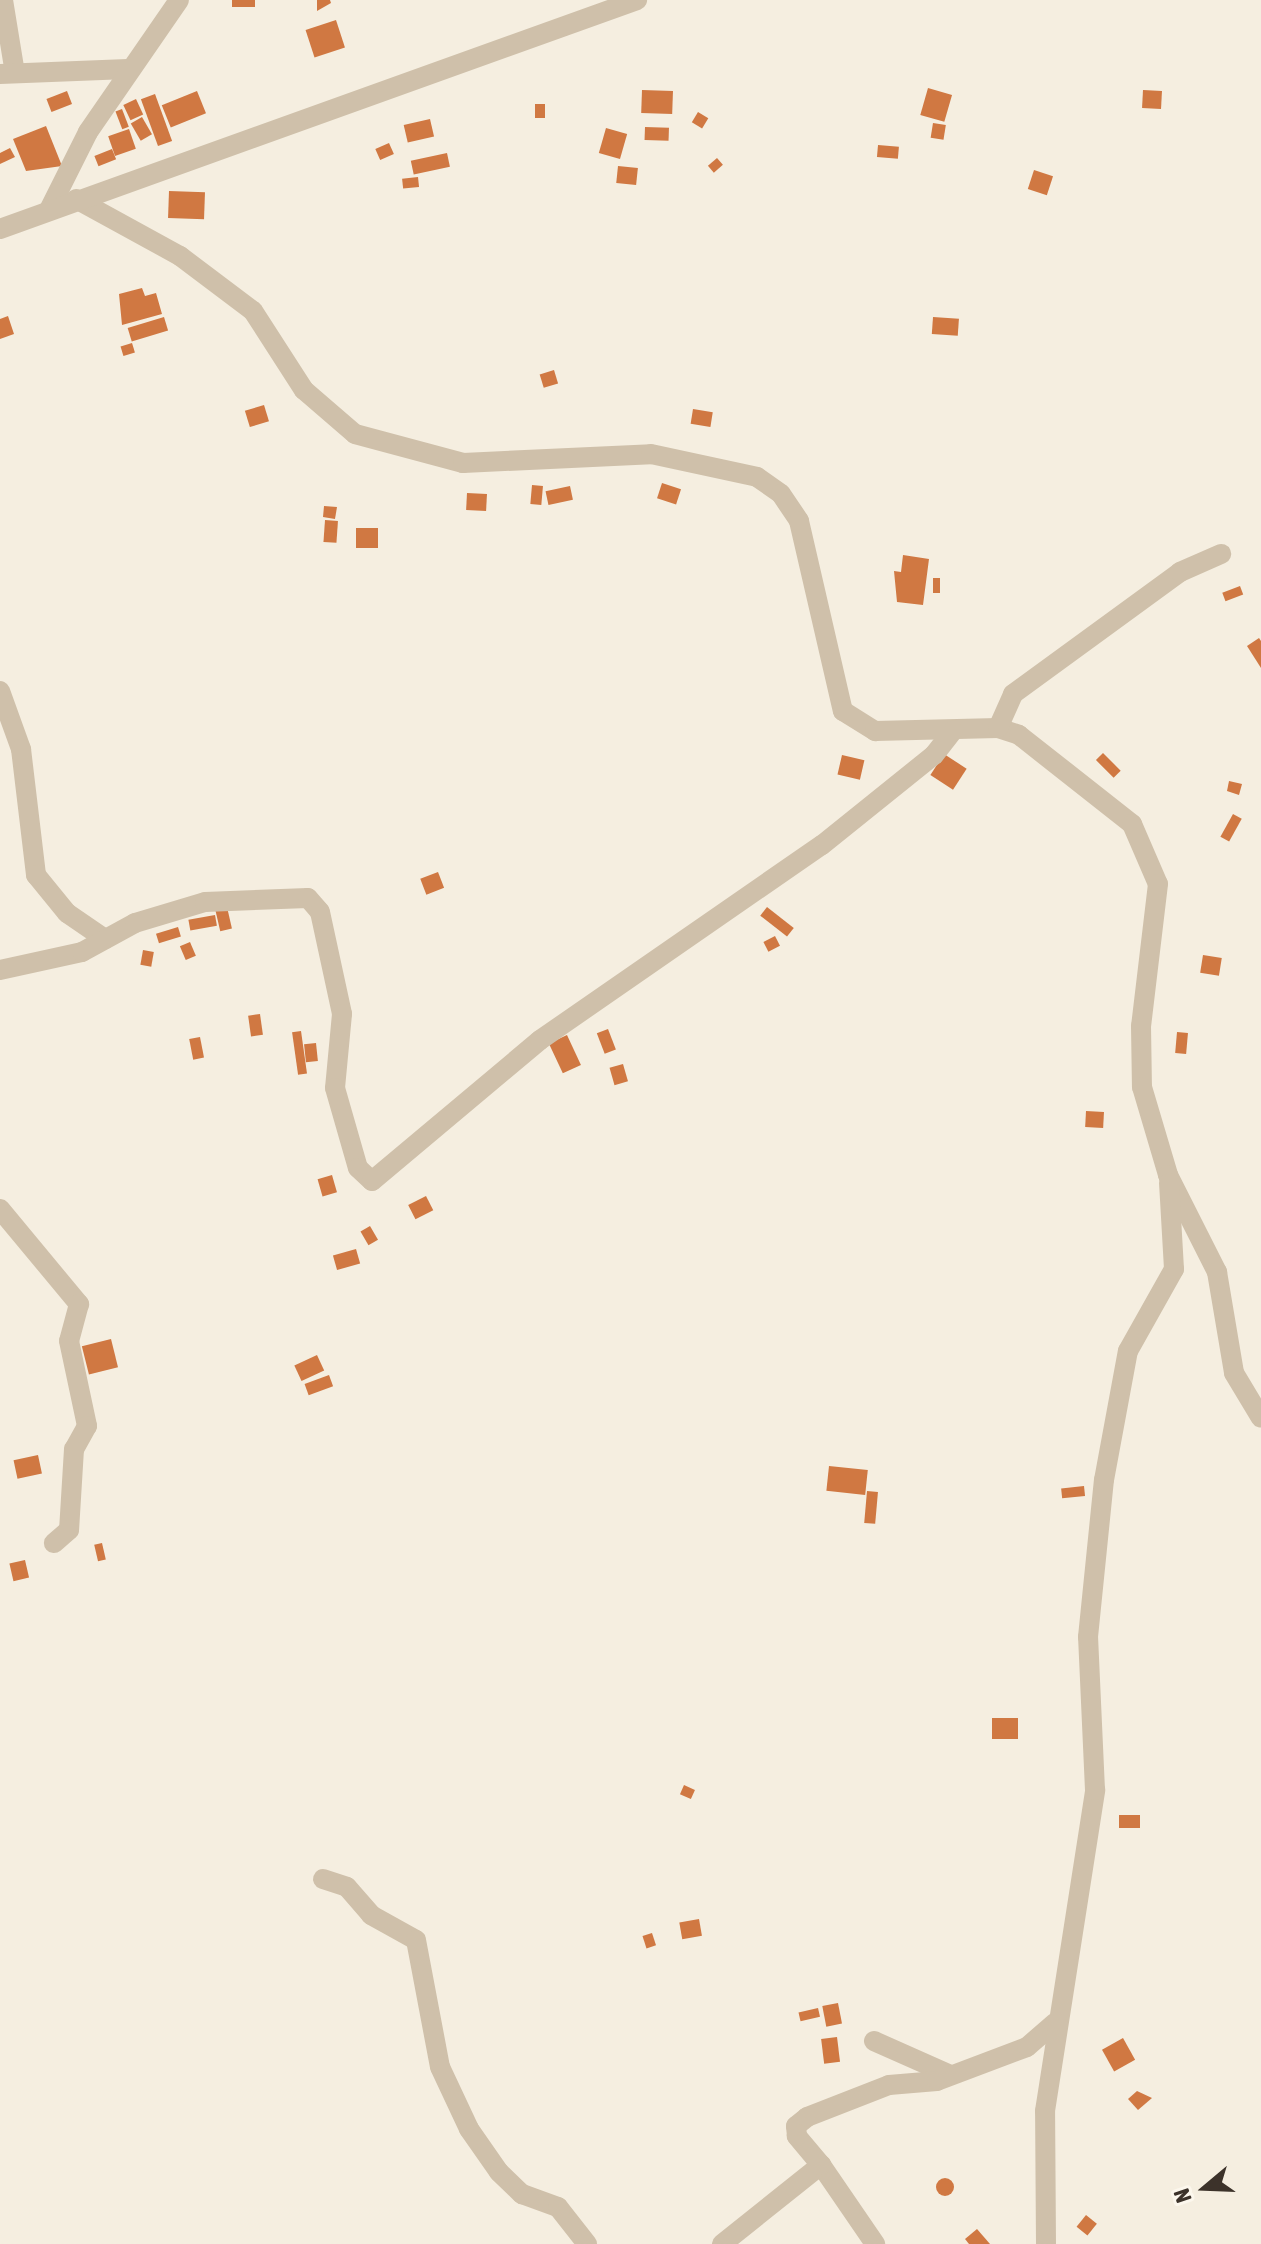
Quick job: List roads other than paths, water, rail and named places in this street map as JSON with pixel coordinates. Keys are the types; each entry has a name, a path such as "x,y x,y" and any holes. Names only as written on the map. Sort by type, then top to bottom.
{"street":[{"path":"3,0 8,73 128,69"},
{"path":"49,210 128,69 179,0"},
{"path":"0,229 76,199 637,0"},
{"path":"76,199 180,256 253,311 304,390 355,434 463,463 651,454 757,477 781,494 799,521 843,711 875,731 998,728 1077,778 1132,824 1149,850 1159,918 1141,1026 1142,1087 1168,1175 1217,1272 1227,1353 1261,1418"},
{"path":"998,728 1013,694 1180,572 1221,554"},
{"path":"0,691 21,749 36,875 67,913 105,939"},
{"path":"0,970 82,952 105,939 205,902 292,896 315,902 342,1014 335,1088 358,1168 372,1181 540,1040 822,845 934,755 953,731"},
{"path":"1029,2244 1046,2237 1045,2111 1055,2023 1095,1790 1088,1637 1104,1480 1128,1351 1174,1269 1168,1175"},
{"path":"0,1209 79,1304 69,1341 87,1426 74,1449 69,1530 54,1543"},
{"path":"323,1879 347,1887 371,1915 416,1940 440,2067 469,2129 499,2172 522,2194 558,2207 587,2244"},
{"path":"875,2244 821,2165 797,2136 796,2126 807,2117 889,2085 948,2074 1027,2047 1055,2023"},
{"path":"874,2041 948,2074"},
{"path":"722,2244 821,2165"}]}
